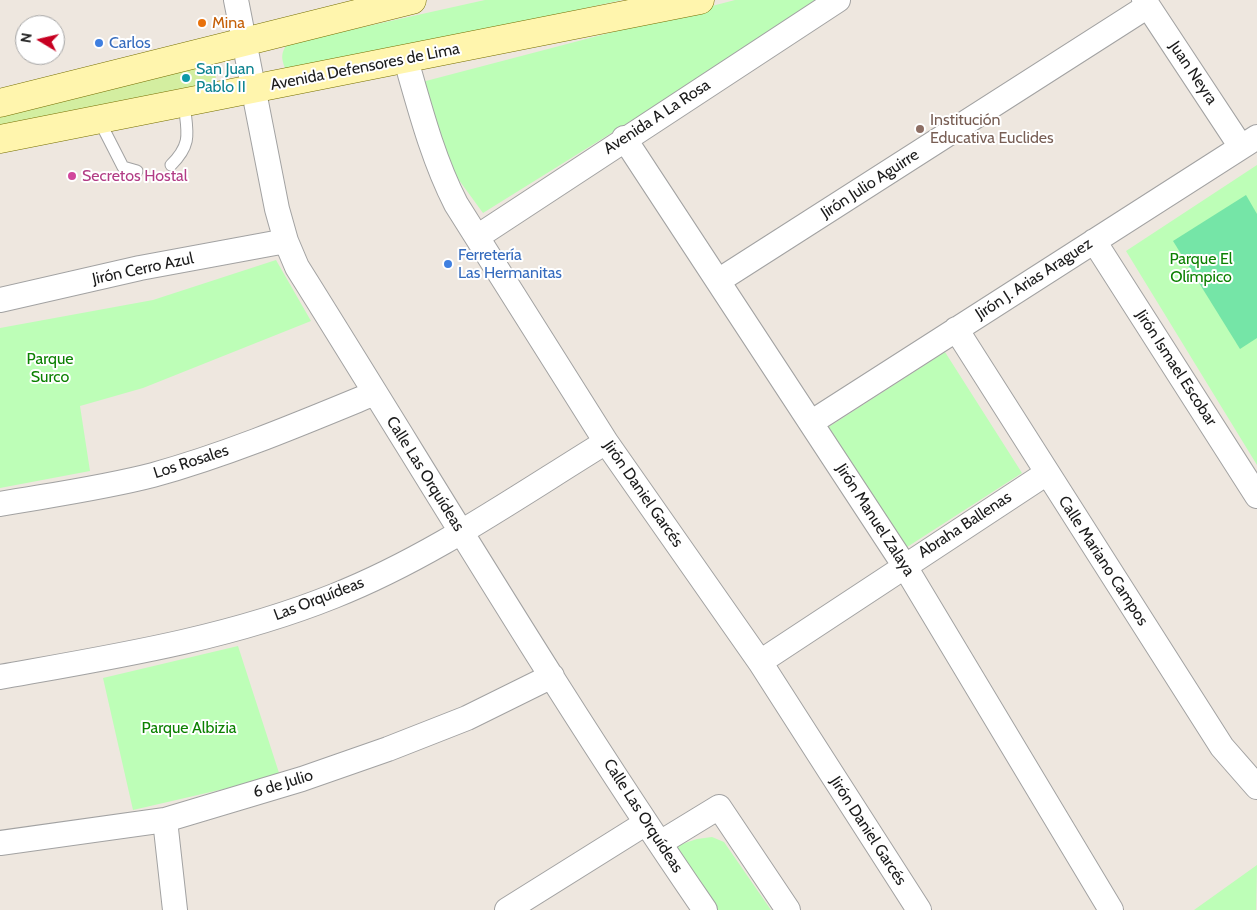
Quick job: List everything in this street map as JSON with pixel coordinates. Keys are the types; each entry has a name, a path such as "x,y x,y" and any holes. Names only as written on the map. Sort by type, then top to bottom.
{"main road":[{"path":"0,103 245,40 412,0"},
{"name":"Avenida Defensores de Lima","path":"0,139 406,60 700,0"}],"street":[{"name":"Calle Las Orquídeas","path":"236,0 255,88 277,209 286,241 297,267 460,532 646,823 706,910"},
{"name":"Avenida A La Rosa","path":"477,237 624,138 838,0"},
{"name":"Juan Neyra","path":"1146,3 1249,142"},
{"name":"Jirón Julio Aguirre","path":"718,281 1146,3"},
{"name":"Jirón Daniel Garcés","path":"406,60 444,181 477,237 606,442 760,662 919,910"},
{"name":"Jirón Manuel Zalaya","path":"624,138 904,565 1111,910"},
{"name":"Jirón J. Arias Araguez","path":"812,422 1249,142"},
{"name":"Jirón Cerro Azul","path":"0,300 140,268 286,241"},
{"name":"Jirón Ismael Escobar","path":"1094,241 1257,496"},
{"name":"Calle Mariano Campos","path":"956,330 1222,747 1257,787"},
{"name":"Los Rosales","path":"0,504 102,487 154,475 277,433 375,393"},
{"name":"Las Orquídeas","path":"0,677 221,633 300,608 386,573 460,532 606,442"},
{"name":"Abraha Ballenas","path":"760,662 904,565 1046,473"},
{"name":"6 de Julio","path":"0,843 166,820 302,779 388,749 467,718 552,676"},
{"path":"660,843 719,807 788,910"},
{"path":"166,820 175,910"},
{"path":"507,910 646,823"}],"lane":[{"path":"171,165 184,152 187,136 184,102"},
{"path":"99,120 123,167 137,171"}],"green space":[{"path":"485,0 622,0 294,73 285,68 282,58 287,44"},
{"path":"735,0 825,0 483,213 456,176 445,156 422,82"},
{"path":"213,61 217,84 0,128 0,115"},
{"name":"Parque El Olímpico","path":"1257,165 1257,465 1126,251"},
{"path":"1246,195 1257,214 1257,338 1240,349 1173,241"},
{"name":"Parque Surco","path":"276,260 311,321 143,388 80,406 90,471 0,488 0,328 153,300"},
{"path":"945,352 1022,473 904,549 827,428"},
{"name":"Parque Albizia","path":"238,646 280,776 133,810 103,678"},
{"path":"712,837 724,842 771,910 716,910 673,847 697,839"},
{"path":"1257,865 1256,910 1194,910"}],"place":[{"name":"Mina","path":"202,23"},
{"name":"Carlos","path":"99,43"},
{"name":"San Juan Pablo II","path":"186,78"},
{"name":"Institución Educativa Euclides","path":"920,129"},
{"name":"Secretos Hostal","path":"72,176"},
{"name":"Ferretería Las Hermanitas","path":"448,264"}]}
